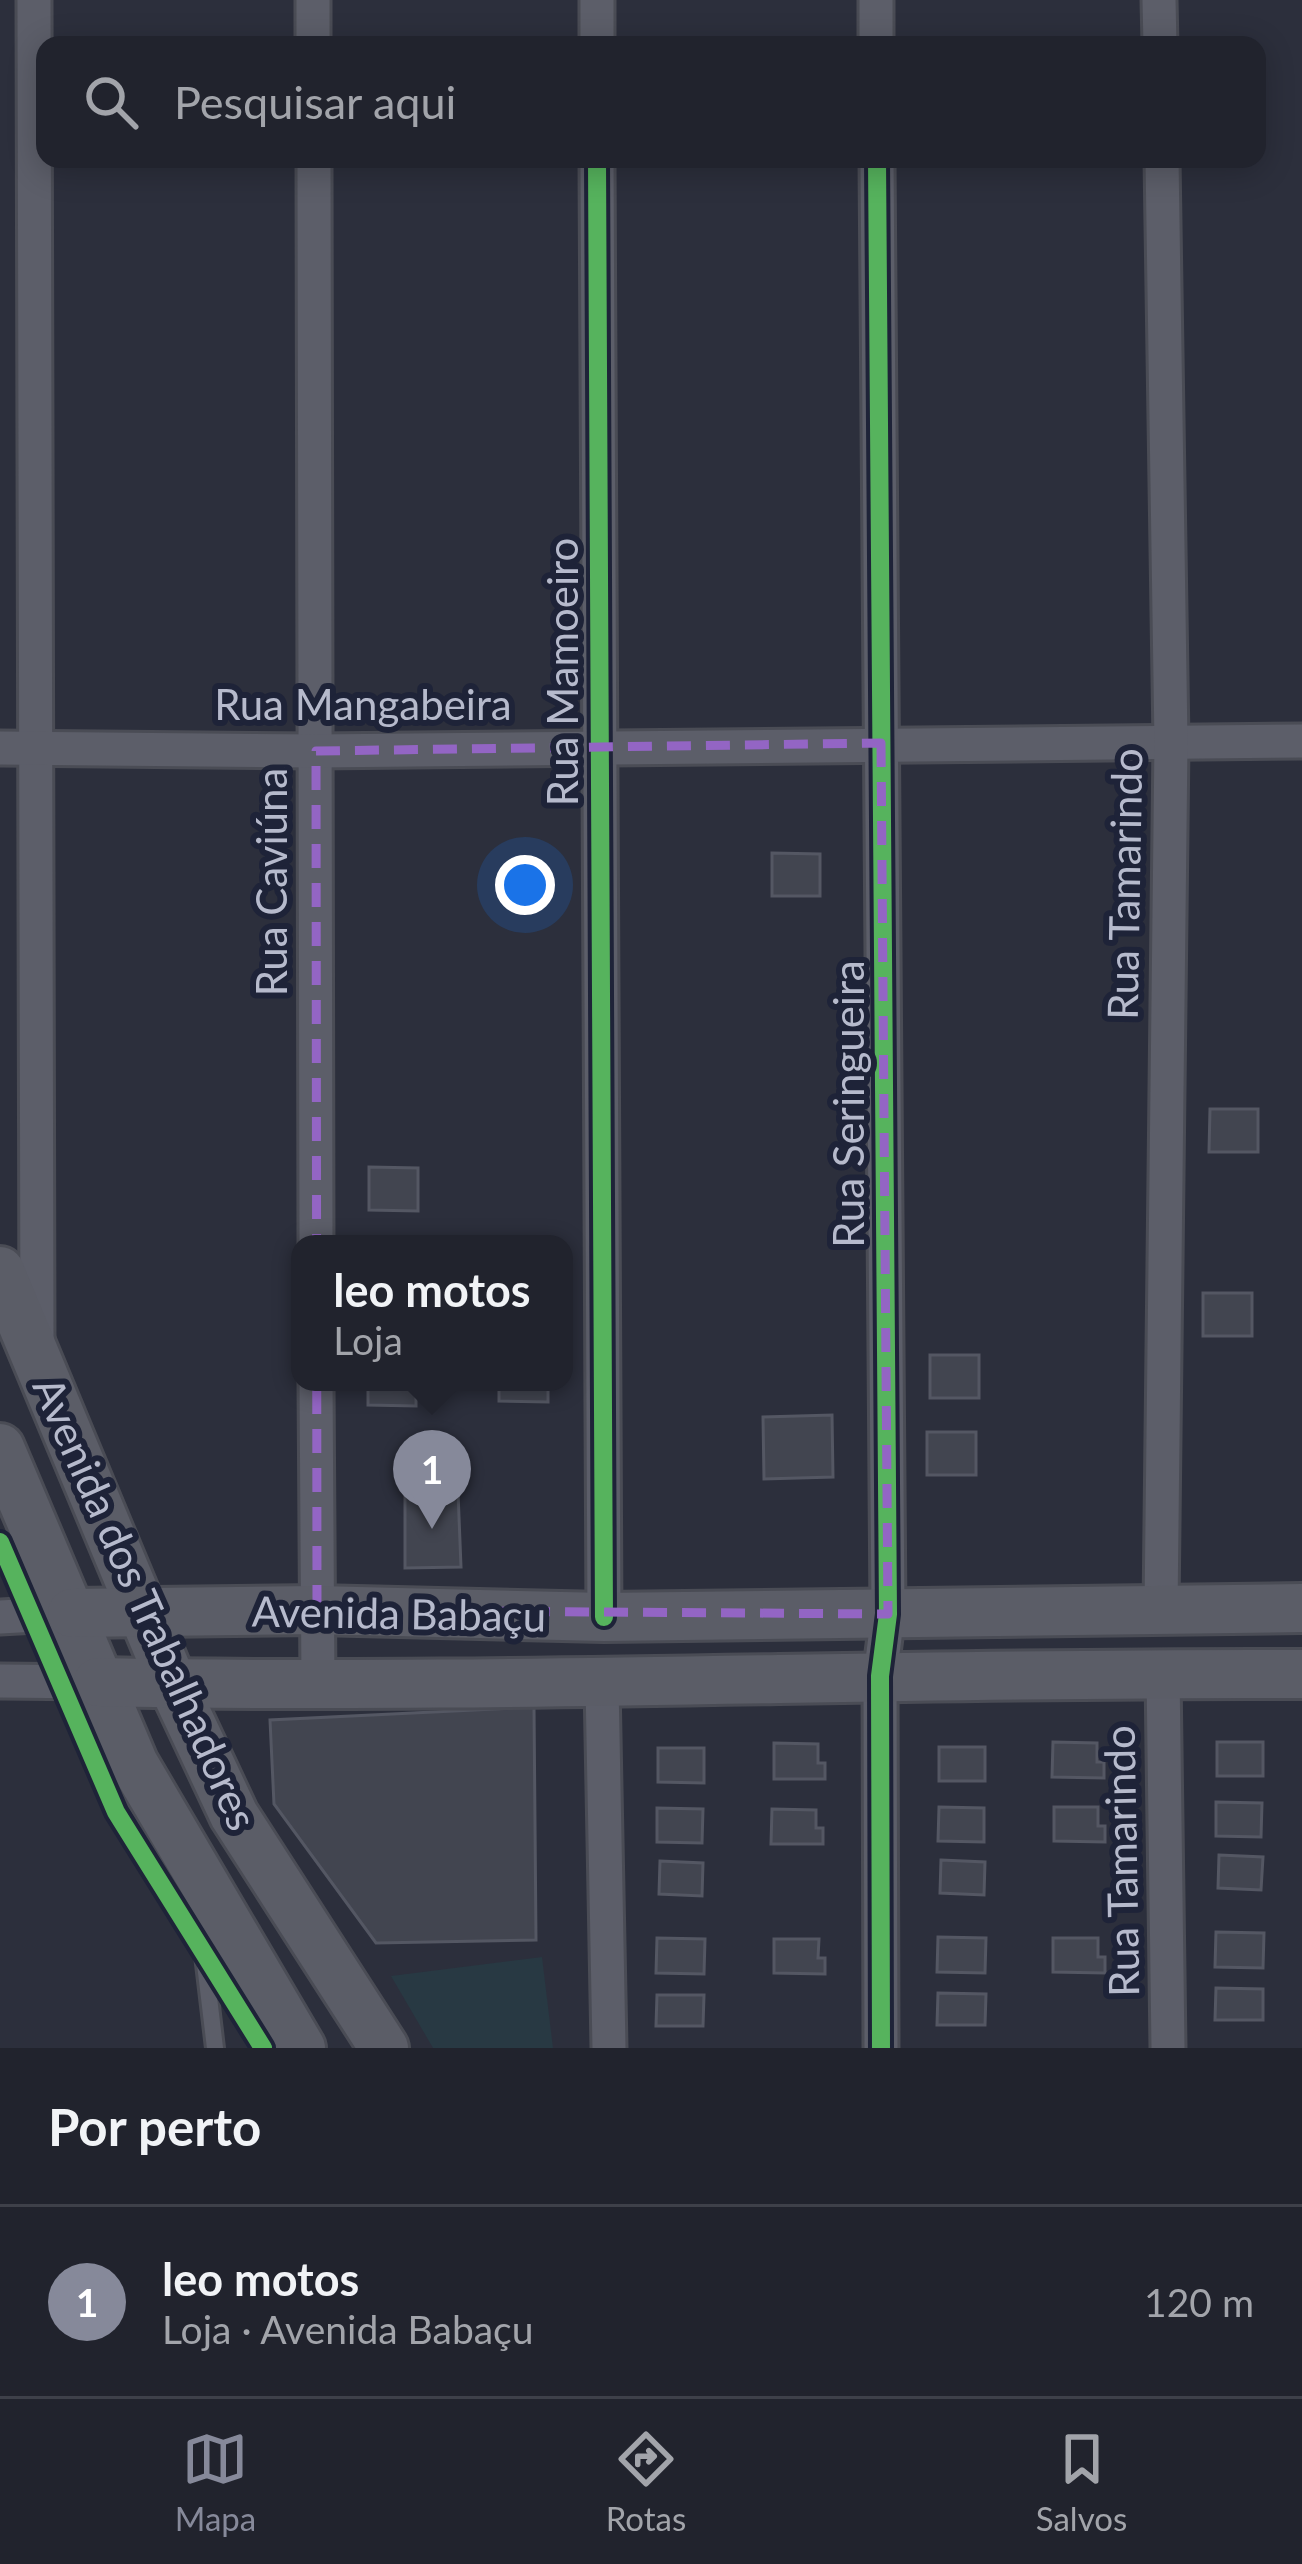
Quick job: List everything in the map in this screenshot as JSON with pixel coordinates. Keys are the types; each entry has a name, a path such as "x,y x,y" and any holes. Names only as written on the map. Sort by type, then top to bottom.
{"street":[{"path":"34,0 17,749 38,1356"},
{"path":"313,0 314,36"},
{"path":"597,0 597,36"},
{"path":"876,0 876,36"},
{"path":"1159,0 1160,36"},
{"name":"Rua Caviúna","path":"314,168 316,1235"},
{"name":"Rua Mamoeiro","path":"597,168 604,1617"},
{"name":"Rua Seringueira","path":"877,168 888,1614 880,1676 881,2048"},
{"name":"Rua Tamarindo","path":"1161,1610 1171,742 1162,168"},
{"name":"Rua Mangabeira","path":"17,749 316,751 1302,741"},
{"name":"Avenida dos Trabalhadores","path":"0,1271 172,1683 234,1815 375,2044"},
{"path":"316,1391 318,1684"},
{"name":"Avenida dos Trabalhadores","path":"0,1448 134,1764 291,2044"},
{"name":"Avenida Babaçu","path":"0,1617 144,1610 604,1617 1302,1609"},
{"name":"Rua Tamarindo","path":"1163,1673 1168,2048"},
{"name":"Avenida Babaçu","path":"0,1682 602,1684 880,1676 1302,1673"},
{"path":"602,1684 609,2048"}],"lane":[{"path":"206,1887 203,1947 215,2048"}],"highlighted area":[{"path":"881,743 888,1614 317,1610 316,751"}],"shaded area":[{"path":"542,1957 553,2048 433,2048 391,1976"}],"building":[{"path":"772,853 820,854 820,896 772,896"},
{"path":"1210,1109 1258,1109 1258,1152 1209,1152"},
{"path":"369,1167 418,1168 418,1211 369,1210"},
{"path":"1203,1293 1252,1293 1252,1336 1203,1336"},
{"path":"930,1355 979,1355 979,1398 930,1398"},
{"path":"368,1391 416,1391 416,1406 368,1405"},
{"path":"499,1391 548,1391 548,1402 499,1401"},
{"path":"832,1415 833,1477 764,1479 763,1417"},
{"path":"927,1432 976,1432 976,1475 927,1475"},
{"path":"405,1491 458,1492 461,1567 405,1568"},
{"path":"534,1707 536,1940 376,1943 274,1804 270,1720"},
{"path":"1053,1742 1097,1743 1097,1762 1104,1762 1104,1778 1052,1777"},
{"path":"1217,1742 1263,1742 1263,1776 1217,1776"},
{"path":"774,1743 818,1744 818,1763 825,1763 825,1779 774,1779"},
{"path":"939,1747 985,1747 985,1781 939,1781"},
{"path":"658,1748 704,1748 704,1783 658,1782"},
{"path":"1216,1802 1262,1803 1261,1837 1216,1836"},
{"path":"939,1807 984,1808 984,1842 938,1841"},
{"path":"1054,1807 1098,1807 1098,1826 1105,1826 1105,1842 1054,1841"},
{"path":"657,1808 703,1809 702,1843 657,1842"},
{"path":"772,1809 816,1810 816,1828 823,1828 823,1844 771,1844"},
{"path":"1219,1855 1263,1857 1261,1890 1218,1888"},
{"path":"941,1860 985,1862 984,1895 940,1893"},
{"path":"660,1861 703,1863 702,1896 659,1894"},
{"path":"1216,1932 1264,1933 1263,1968 1215,1967"},
{"path":"938,1937 986,1938 985,1973 937,1972"},
{"path":"657,1938 705,1939 704,1974 656,1973"},
{"path":"1053,1938 1098,1938 1098,1957 1105,1957 1105,1973 1053,1972"},
{"path":"774,1939 819,1939 818,1958 825,1958 825,1974 774,1973"},
{"path":"1216,1988 1263,1989 1263,2020 1215,2020"},
{"path":"938,1993 986,1994 985,2025 937,2025"},
{"path":"657,1995 704,1995 703,2026 656,2026"}],"cycle path":[{"path":"597,168 604,1617"},
{"path":"877,168 888,1614 880,1676 881,2048"},
{"path":"0,1542 116,1812 263,2048"}],"place":[{"name":"leo motos","path":"432,1529"}]}
